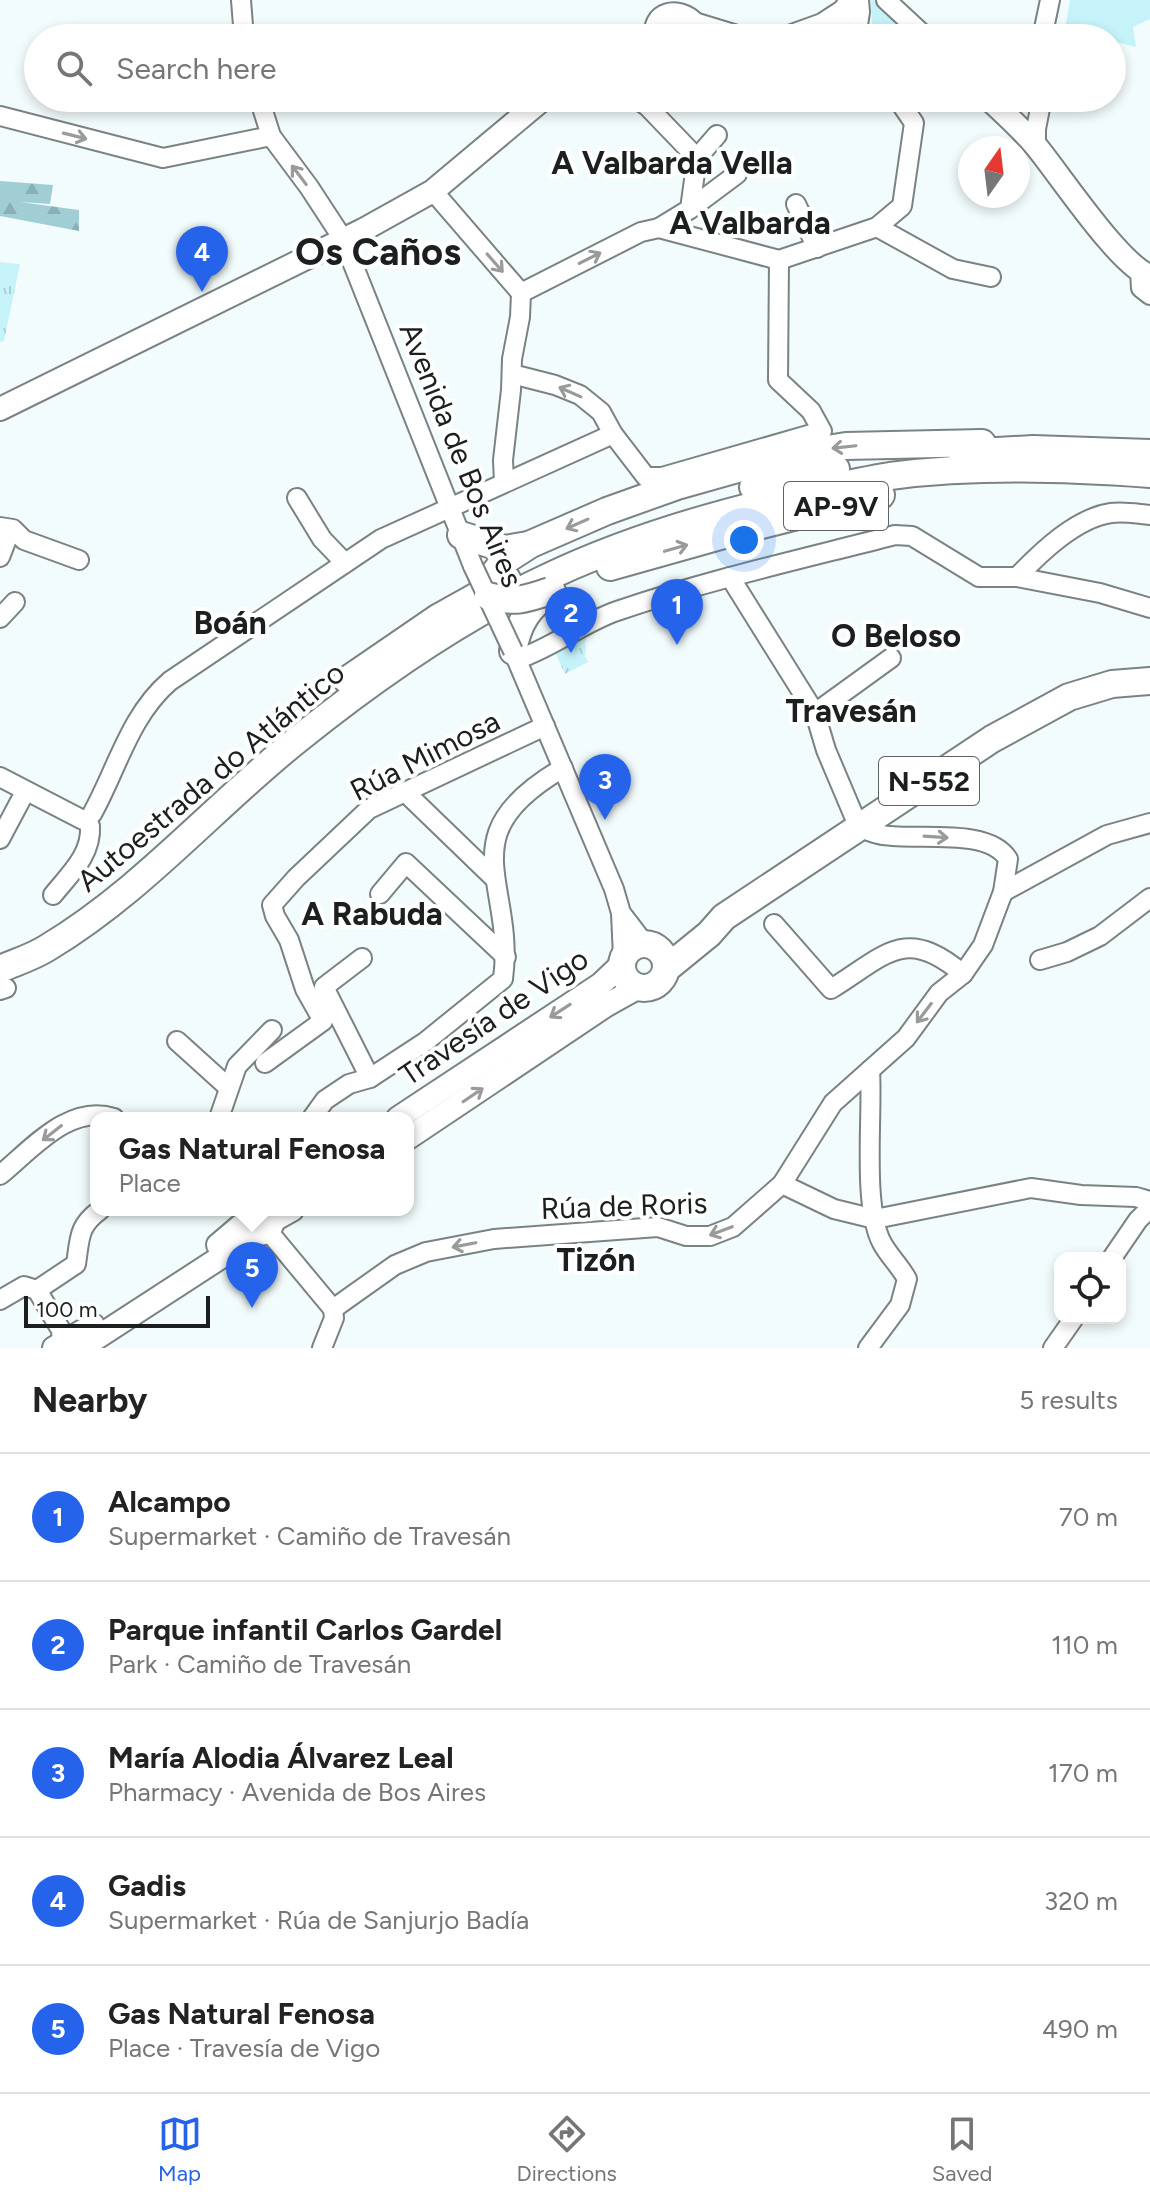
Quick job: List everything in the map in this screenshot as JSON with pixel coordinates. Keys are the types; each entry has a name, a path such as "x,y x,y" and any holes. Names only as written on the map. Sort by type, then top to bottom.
{"highway":[{"name":"AP-9V","path":"1033,449 974,442 901,443 846,446 783,456 677,486 607,511 531,544 503,562 482,583 508,602 523,600 607,568 880,495 965,484 1141,474"},
{"name":"Autoestrada do Atlántico","path":"0,950 31,937 81,906 123,874 266,743 327,694 439,617 508,578 613,531 731,492 848,466 949,454 1033,449 1150,453"},
{"name":"Autoestrada do Atlántico","path":"2,983 134,887 276,757 344,702 436,640 550,576 651,535 738,508 890,476 1047,468 1141,474"},
{"name":"AP-9V","path":"461,535 505,549 531,544"},
{"name":"AP-9V","path":"515,655 517,633 528,609 550,591"},
{"name":"N-552","path":"639,987 646,988 659,982 642,956 701,923 724,917 992,739 1069,697 1112,684 1150,681"}],"main road":[{"path":"0,409 343,239 433,191 527,112"},
{"path":"1003,112 1036,146 1105,235 1145,274"},
{"name":"Travesía de Vigo","path":"407,1112 642,956"},
{"name":"Travesía de Vigo","path":"414,1134 605,1006 639,987"},
{"path":"70,1347 119,1317 211,1249 260,1218"}],"street":[{"path":"241,0 243,24"},
{"path":"886,0 912,24"},
{"path":"1045,24 1050,0"},
{"path":"1055,24 1059,0"},
{"path":"819,24 850,3"},
{"path":"842,24 850,3"},
{"path":"850,3 860,12 858,24"},
{"name":"Avenida de Bos Aires","path":"263,112 271,136 343,239 461,535 642,956"},
{"path":"653,112 697,158"},
{"path":"659,228 779,260 877,227 902,206 914,123 907,112"},
{"path":"1036,146 1040,112"},
{"path":"0,116 163,158 271,136"},
{"path":"690,209 697,158 717,135"},
{"path":"521,293 641,232 659,228 737,174"},
{"path":"433,191 521,293 503,460 504,482"},
{"path":"796,204 817,248"},
{"path":"877,227 953,269 991,277"},
{"path":"512,374 580,395 601,412 613,434 646,477 662,477 822,431 811,411 778,380 779,260"},
{"path":"1145,274 1141,288 1150,295"},
{"path":"53,895 88,850 91,837 88,820 129,735 155,694 381,539 613,434"},
{"path":"297,498 322,539 345,563"},
{"path":"1017,577 1047,546 1096,516 1115,512 1150,515"},
{"path":"0,557 3,533 13,529 24,540 79,560"},
{"path":"515,655 531,655 594,620 669,593 904,534 979,577 1017,577 1100,593 1150,608"},
{"path":"729,578 815,713 826,750 859,828"},
{"path":"0,618 15,602"},
{"path":"815,713 891,658"},
{"name":"Rúa Mimosa","path":"265,1063 323,1021 305,989 289,940 272,905 369,809 545,726"},
{"path":"316,1112 325,1100 349,1084 370,1078 425,1042 503,979 506,957 494,878 495,842 502,820 530,790 563,768"},
{"path":"0,777 25,792 88,820"},
{"path":"0,839 25,792"},
{"path":"405,792 494,878"},
{"path":"1003,892 1107,835 1150,823"},
{"name":"Rúa de Roris","path":"333,1309 395,1265 426,1252 494,1239 658,1227 686,1236 710,1236 733,1227 782,1184 833,1103 906,1038 939,993 963,974 983,945 1003,892 1008,859 1003,850 991,843 884,835 859,828"},
{"path":"380,894 406,863 506,957"},
{"path":"1040,960 1067,952 1100,936 1150,898"},
{"path":"774,924 831,989 896,949 919,947 941,956 963,974"},
{"path":"362,958 324,987 370,1078"},
{"path":"221,1112 237,1066 272,1030"},
{"path":"177,1041 229,1088"},
{"path":"868,1348 900,1305 907,1279 882,1242 875,1219 870,1147 870,1070"},
{"path":"0,1175 70,1119 90,1115"},
{"path":"782,1184 834,1209 875,1219 1031,1188 1081,1195 1136,1197 1150,1201"},
{"path":"1116,1252 1150,1208"},
{"path":"37,1290 76,1264 81,1230 92,1216"},
{"path":"260,1218 333,1309 334,1318 322,1348"},
{"path":"0,1300 24,1286 37,1290 70,1347"},
{"path":"1053,1348 1070,1324"}],"green space":[{"path":"871,0 900,24 872,24"},
{"path":"1070,0 1150,0 1150,19 1133,27 1136,47 1126,44 1126,24 1066,24"},
{"path":"0,181 53,185 50,204 20,202 79,210 79,231 0,216"},
{"path":"0,262 20,264 4,341 0,342"},
{"path":"586,632 585,656 588,662 565,674 554,650"}],"place":[{"name":"Gadis","path":"202,292"},
{"name":"Alcampo","path":"677,645"},
{"name":"Parque infantil Carlos Gardel","path":"571,653"},
{"name":"María Alodia Álvarez Leal","path":"605,820"},
{"name":"Gas Natural Fenosa","path":"252,1308"}],"district":[{"name":"A Valbarda Vella","path":"672,163"},
{"name":"A Valbarda","path":"750,223"},
{"name":"Os Caños","path":"378,252"},
{"name":"Boán","path":"230,623"},
{"name":"O Beloso","path":"896,636"},
{"name":"Travesán","path":"851,711"},
{"name":"A Rabuda","path":"372,914"},
{"name":"Tizón","path":"596,1260"}]}
